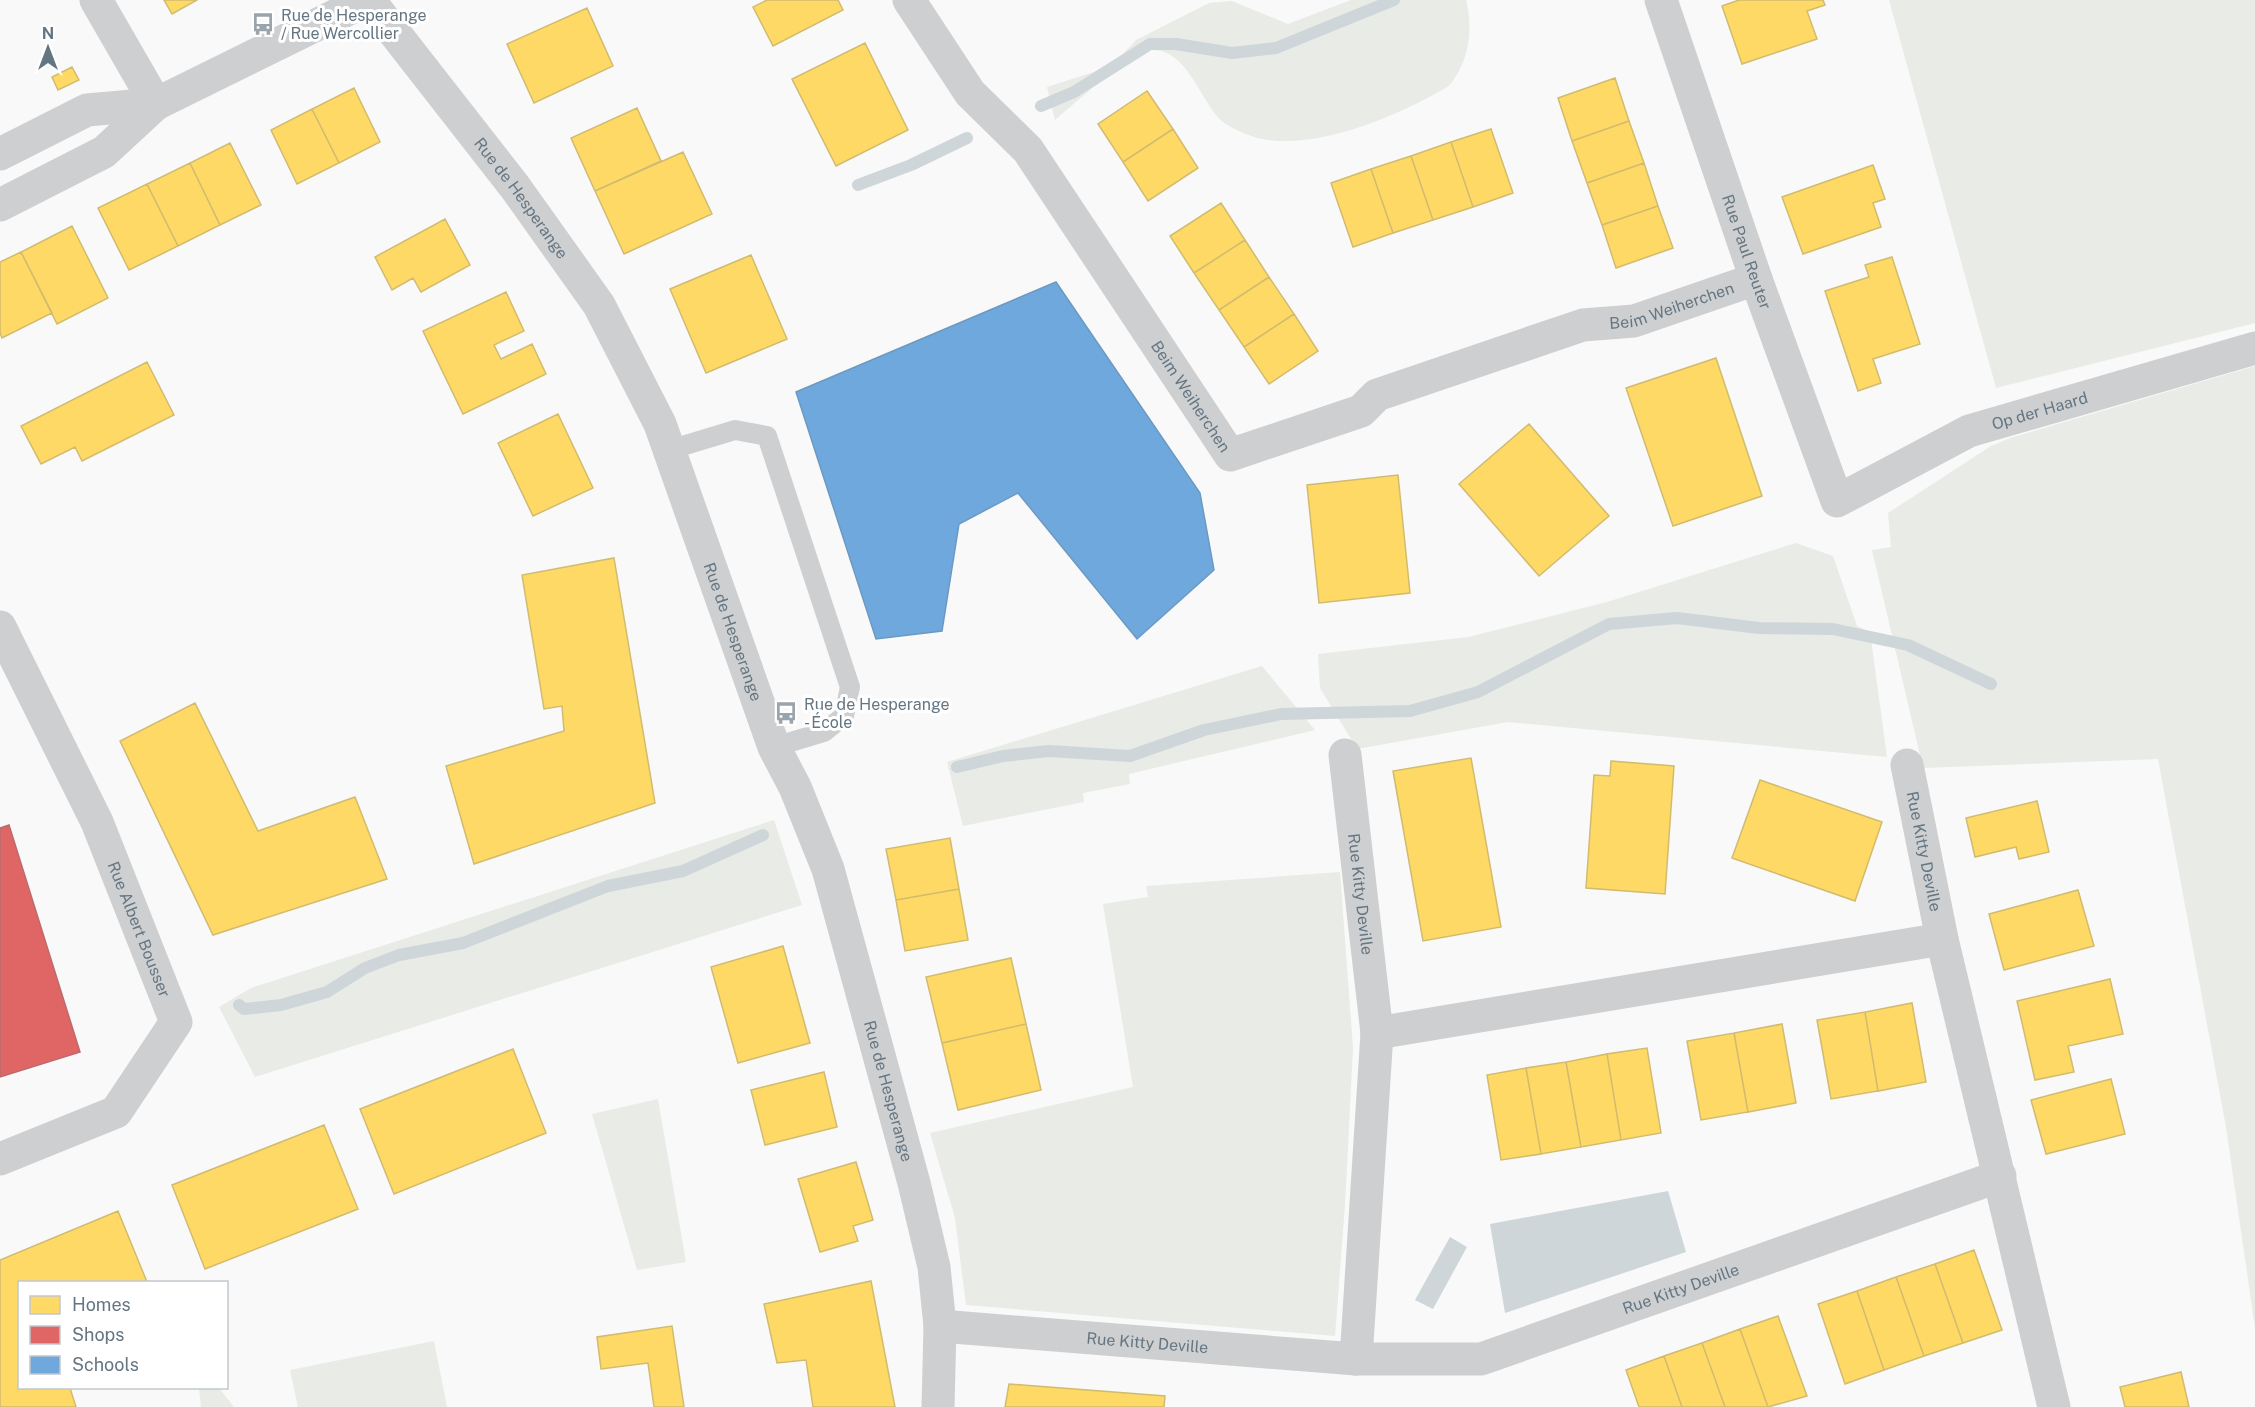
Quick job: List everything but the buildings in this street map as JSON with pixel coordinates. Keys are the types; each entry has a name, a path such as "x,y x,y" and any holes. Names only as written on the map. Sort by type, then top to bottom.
{"street":[{"path":"96,0 156,104"},
{"path":"0,205 105,152 156,104 368,0"},
{"name":"Rue de Hesperange","path":"368,0 515,187 599,305 660,424 774,747 795,787 828,869 914,1183 934,1267 940,1326 938,1407"},
{"name":"Beim Weiherchen","path":"909,0 970,93 1028,150 1230,455 1361,411 1377,395 1573,328 1583,325 1634,321 1756,279"},
{"name":"Rue Paul Reuter","path":"1661,0 1756,279 1837,501"},
{"path":"0,154 87,110 156,104"},
{"name":"Op der Haard","path":"1837,501 1969,431 2255,348"},
{"name":"Rue Albert Bousser","path":"0,627 97,822 176,1022 116,1112 0,1159"},
{"name":"Rue Kitty Deville","path":"1344,755 1377,1033 1356,1359"},
{"name":"Rue Kitty Deville","path":"1907,765 1942,939 2054,1407"},
{"path":"1377,1033 1942,939"},
{"name":"Rue Kitty Deville","path":"940,1326 1356,1359 1480,1359 2000,1176"}],"lane":[{"path":"669,450 735,430 767,436 850,687 844,716 824,732 774,747"}],"shaded area":[{"path":"1351,0 1466,0 1469,21 1468,42 1463,63 1452,82 1441,91 1410,107 1339,133 1314,139 1267,140 1246,134 1224,123 1214,112 1192,77 1174,57 1163,51 1150,50 1116,69 1055,120 1047,87 1094,72 1122,55 1136,40 1209,3 1232,1 1288,24"},
{"path":"1889,0 2255,0 2255,323 1996,388"},
{"path":"2255,366 2255,1328 2226,1127 2158,759 1923,768 1872,550 1891,547 1888,513 1991,446 2010,438"},
{"path":"1796,543 1833,556 1857,626 1870,632 1887,757 1508,722 1357,749 1320,688 1318,654 1468,637 1607,602"},
{"path":"1262,666 1315,730 1129,774 1130,784 1083,793 1084,802 963,826 947,762"},
{"path":"774,820 802,905 255,1077 219,1007 251,988"},
{"path":"1340,872 1353,1048 1345,1205 1335,1336 966,1305 955,1218 930,1133 1133,1087 1103,904 1148,897 1146,886"},
{"path":"658,1099 686,1262 637,1270 592,1114"},
{"path":"1668,1191 1686,1252 1505,1313 1490,1224"},
{"path":"1450,1237 1467,1247 1433,1309 1415,1300"},
{"path":"434,1341 447,1407 298,1407 290,1370"},
{"path":"199,1389 220,1389 234,1407 201,1407"}],"waterway":[{"path":"1041,106 1074,92 1150,44 1176,44 1232,53 1276,48 1394,0"},
{"path":"858,185 911,165 967,138"},
{"path":"957,767 1003,756 1049,751 1130,756 1204,730 1281,714 1410,711 1478,692 1609,624 1677,618 1759,628 1833,629 1908,645 1991,684"},
{"path":"239,1005 244,1009 281,1005 327,992 365,968 399,955 463,943 608,886 683,871 763,835"}],"place":[{"name":"Rue de Hesperange / Rue Wercollier","path":"263,24"},
{"name":"Rue de Hesperange - École","path":"786,713"}]}
